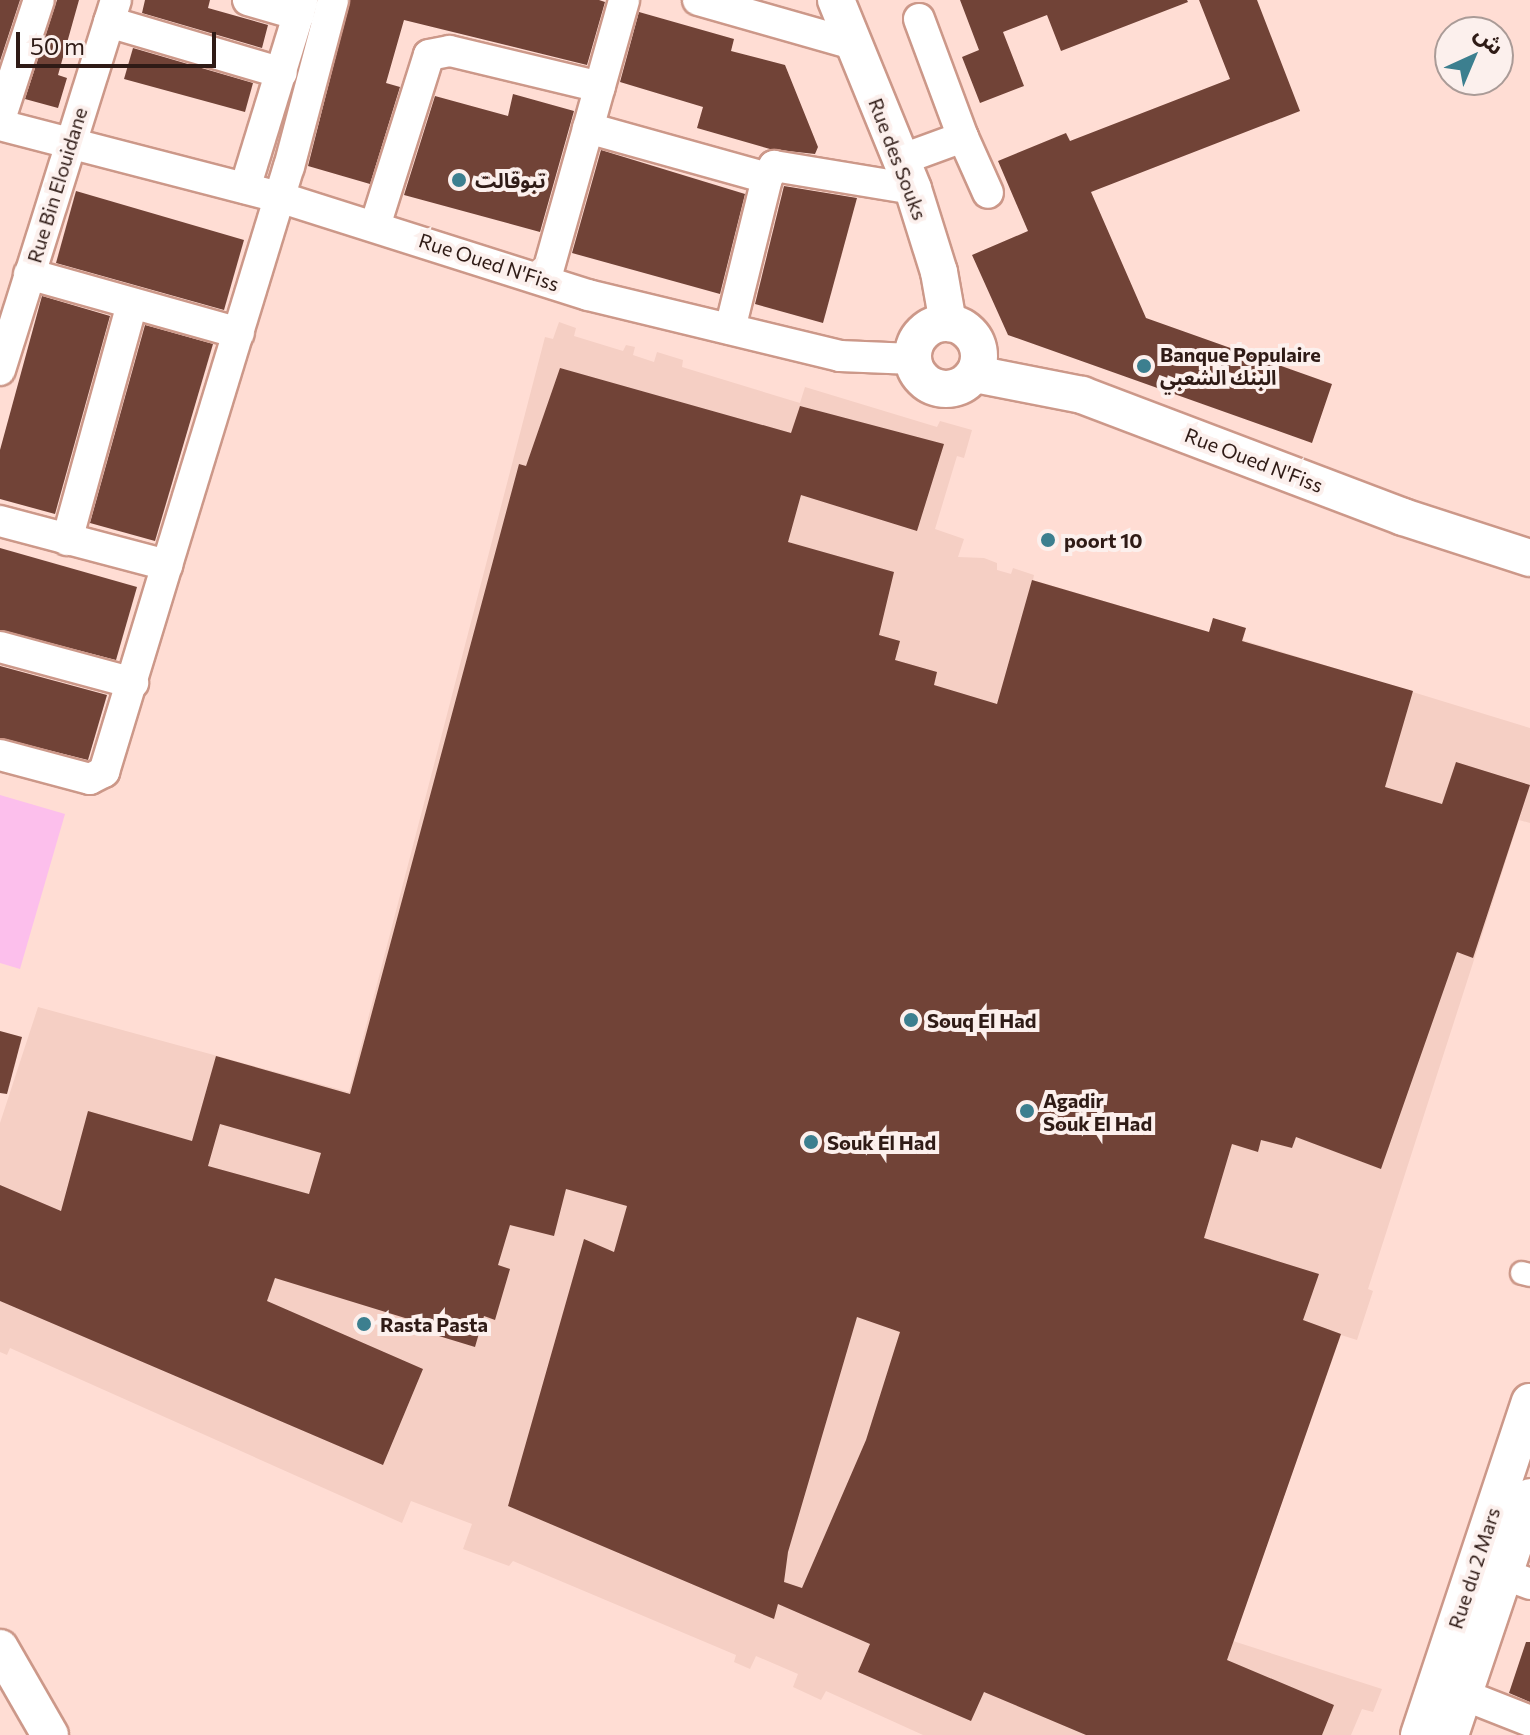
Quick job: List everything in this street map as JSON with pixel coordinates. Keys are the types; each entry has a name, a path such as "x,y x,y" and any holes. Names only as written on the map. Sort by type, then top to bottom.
{"street":[{"path":"0,122 13,38 39,0"},
{"path":"245,188 301,7 248,0"},
{"path":"0,755 97,777 110,763 279,197 333,0"},
{"path":"546,278 624,0"},
{"path":"698,0 852,44"},
{"name":"Rue des Souks","path":"836,0 907,175 939,272 948,323"},
{"path":"112,11 282,73"},
{"name":"Rue Bin Elouidane","path":"2,354 112,11"},
{"path":"919,19 963,137 988,193"},
{"path":"375,226 429,55 450,51 600,87"},
{"name":"Rue Oued N'Fiss","path":"0,122 279,197 546,278 588,295 840,356 913,359"},
{"path":"588,128 767,178"},
{"path":"730,329 767,178 774,166 907,175 963,137"},
{"path":"29,274 239,333"},
{"path":"67,540 132,304"},
{"path":"948,323 973,335 979,349 975,374 959,388 937,389 925,382 913,359 922,333 948,323"},
{"name":"Rue Oued N'Fiss","path":"975,374 1082,395 1403,517 1530,558"},
{"path":"0,521 167,565"},
{"path":"0,647 133,683"},
{"name":"Rue du 2 Mars","path":"1419,1735 1530,1402"},
{"name":"Rue du 2 Mars","path":"1450,1735 1464,1695 1516,1579 1530,1497"},
{"path":"0,1648 50,1735"},
{"path":"1464,1695 1530,1721"}],"shaded area":[{"name":"Souq El Had","path":"559,322 576,328 574,336 623,351 626,345 635,347 633,355 654,362 657,352 683,360 682,367 800,403 805,387 937,427 940,421 972,430 964,458 957,456 935,529 964,539 958,557 984,558 997,563 997,570 1011,574 1013,568 1034,575 1033,580 1209,632 1213,618 1246,628 1243,640 1530,728 1530,823 1519,820 1368,1289 1373,1291 1357,1340 1341,1335 1233,1641 1382,1689 1373,1712 1362,1709 1351,1735 923,1735 826,1691 821,1700 793,1687 798,1674 756,1656 750,1669 734,1662 736,1655 513,1561 509,1566 463,1549 472,1524 411,1501 402,1523 10,1348 7,1355 0,1352 0,1123 38,1007 349,1092 545,337 553,339"},
{"path":"0,795 65,814 20,969 0,963"}],"building":[{"path":"0,0 20,0 0,61"},
{"path":"57,0 79,0 58,75 67,78 58,108 25,99"},
{"path":"145,0 210,0 208,8 268,25 262,48 142,13"},
{"path":"350,0 605,2 587,65 404,20 386,83 400,87 370,184 308,166"},
{"path":"960,0 1188,2 1061,51 1047,15 1003,32 1024,86 980,103 962,57 979,50"},
{"path":"1199,0 1257,0 1300,111 1091,192 1146,318 1332,384 1312,443 1008,335 972,255 1028,231 998,161 1066,133 1070,141 1230,79"},
{"path":"639,12 734,39 731,51 785,65 818,147 815,154 770,149 697,128 703,107 620,82"},
{"path":"133,48 253,83 245,112 124,79"},
{"path":"513,94 574,111 540,232 404,195 435,96 508,116"},
{"path":"601,150 745,194 720,294 572,253"},
{"path":"784,186 857,198 823,323 755,304"},
{"path":"76,191 244,240 224,310 56,263"},
{"path":"42,296 110,316 55,514 0,499 0,450"},
{"path":"145,325 213,344 155,541 90,523"},
{"name":"Souq El Had","path":"560,368 791,433 800,406 944,444 917,531 801,495 788,542 894,572 879,635 900,641 895,660 937,672 934,685 997,704 1032,580 1209,632 1213,618 1246,628 1242,641 1413,691 1385,787 1442,804 1456,762 1530,785 1473,958 1457,952 1381,1169 1296,1137 1292,1148 1261,1140 1258,1152 1232,1144 1204,1238 1319,1274 1303,1320 1341,1334 1227,1660 1334,1705 1322,1735 1086,1735 984,1692 971,1721 858,1672 870,1644 778,1604 774,1619 508,1506 584,1239 614,1252 627,1206 566,1189 554,1236 510,1225 498,1265 510,1269 495,1320 484,1316 475,1347 429,1333 431,1326 275,1278 267,1301 423,1369 383,1465 0,1301 0,1185 61,1211 88,1111 192,1141 216,1056 350,1094 519,464 526,466","holes":["220,1124 321,1153 309,1194 208,1166","857,1317 900,1332 866,1440 802,1588 784,1582 788,1552"]},
{"path":"0,548 137,587 116,660 0,630"},
{"path":"0,666 107,695 88,760 0,738"},
{"path":"0,1031 22,1037 7,1094 0,1093"},
{"path":"1526,1642 1530,1642 1530,1702 1509,1693"}],"place":[{"name":"تبوقالت","path":"459,180"},
{"name":"Banque Populaire البنك الشعبي","path":"1144,366"},
{"name":"poort 10","path":"1048,540"},
{"name":"Souq El Had","path":"911,1020"},
{"name":"Agadir Souk El Had","path":"1027,1111"},
{"name":"Souk El Had","path":"811,1142"},
{"name":"Rasta Pasta","path":"364,1324"}]}
